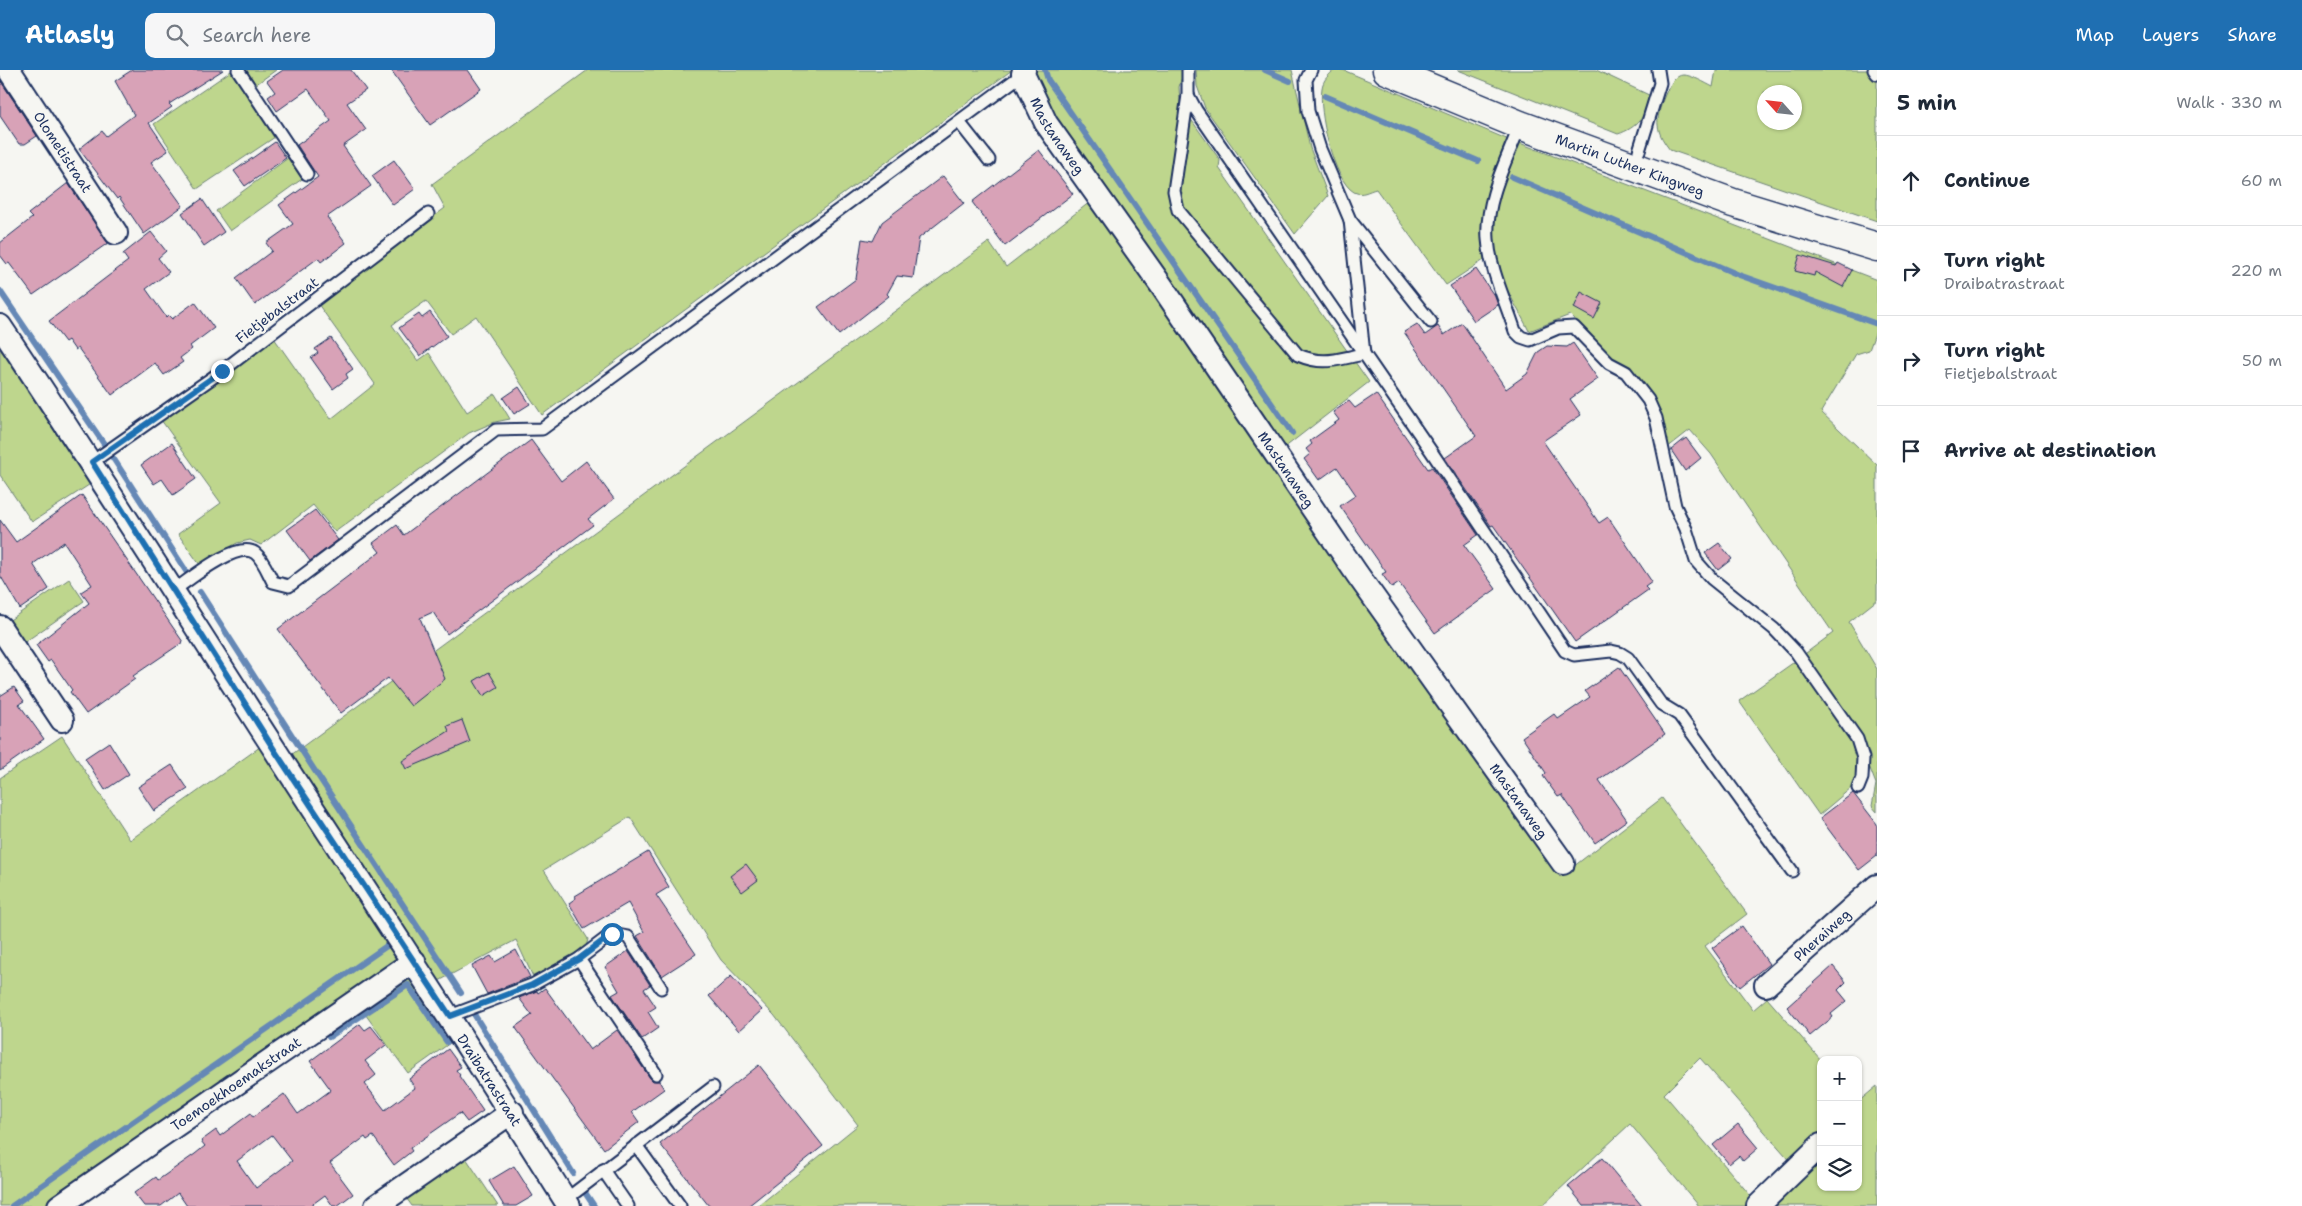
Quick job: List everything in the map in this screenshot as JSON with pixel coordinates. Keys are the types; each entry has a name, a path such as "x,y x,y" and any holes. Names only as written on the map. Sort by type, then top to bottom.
{"main road":[{"name":"Martin Luther Kingweg","path":"1387,70 1520,125 1733,203 1877,247"}],"street":[{"name":"Olometistraat","path":"9,70 116,233"},
{"name":"Mastanaweg","path":"1024,72 1046,123 1161,285 1357,574 1563,863"},
{"name":"Draibatrastraat","path":"0,326 92,462 173,591 512,1112 568,1203"},
{"path":"0,627 62,720"},
{"name":"Pheraiweg","path":"1766,985 1877,886"},
{"name":"Toemoekhoemakstraat","path":"58,1206 414,961"},
{"path":"376,1206 512,1112"},
{"path":"1758,1206 1820,1146"}],"lane":[{"path":"238,70 308,174"},
{"path":"1188,70 1188,96 1174,191 1178,210 1298,355 1315,362 1326,362 1364,354"},
{"path":"1311,70 1306,80 1308,111 1320,149 1350,220 1431,322"},
{"path":"1638,151 1660,83 1658,70"},
{"path":"1874,70 1877,74"},
{"path":"173,591 224,557 246,550 255,553 262,561 274,582 289,586 496,430 542,429 1024,72"},
{"path":"1188,96 1432,451 1565,651 1574,655 1611,651 1628,658 1661,704 1680,715 1792,871"},
{"path":"959,122 989,160"},
{"path":"1520,125 1497,186 1488,219 1488,240 1493,264 1515,331 1521,337 1530,340 1558,328 1574,327 1609,363 1626,372 1642,393 1656,418 1675,506 1696,561 1712,579 1774,629 1796,652 1857,739 1863,758 1862,778 1858,788"},
{"name":"Fietjebalstraat","path":"92,462 222,371 428,214"},
{"path":"1350,220 1364,354"},
{"path":"450,1016 532,985 579,959 612,934 621,934 628,938 661,988"},
{"path":"579,959 656,1074"},
{"path":"568,1203 603,1170 713,1087"},
{"path":"636,1145 680,1206"},
{"path":"603,1170 628,1206"}],"green space":[{"path":"244,70 276,70 255,85"},
{"path":"588,70 1012,70 542,415 476,316 451,334 426,301 392,325 418,361 429,353 467,412 495,394 510,419 495,422 469,433 335,532 313,505 261,545 250,540 237,543 200,565 178,534 221,503 161,420 274,338 331,419 375,384 318,304 445,208 432,184"},
{"path":"1033,70 1184,70 1179,87 1180,104 1220,160 1219,168 1369,382 1279,452 1049,118"},
{"path":"1196,70 1292,70 1310,148 1328,196 1295,234 1205,108 1197,86"},
{"path":"1335,70 1343,70 1509,140 1491,192 1487,258 1446,285 1376,189 1362,193 1354,192 1346,185 1340,174 1329,144 1321,99 1324,82"},
{"path":"1458,70 1596,70 1651,96 1647,109 1640,120 1631,128 1618,134"},
{"path":"1716,70 1877,70 1877,221 1670,150 1661,135 1658,120 1664,96 1673,81 1678,77 1687,75 1713,87"},
{"path":"231,71 275,137 197,189 154,124"},
{"path":"1517,142 1877,280 1877,328 1869,350 1856,354 1821,412 1877,465 1877,600 1849,622 1877,669 1877,812 1872,806 1876,784 1866,758 1802,656 1833,633 1711,454 1690,430 1667,448 1651,398 1570,315 1529,331 1505,286 1495,262 1491,239 1496,202"},
{"path":"288,158 302,179 230,231 216,211"},
{"path":"1090,202 1560,877 1662,798 1747,914 1705,946 1753,1010 1767,998 1818,1056 1817,1142 1793,1164 1700,1058 1664,1094 1755,1201 1750,1206 1699,1206 1630,1124 1542,1206 758,1206 858,1125 774,1015 721,960 630,817 544,870 588,939 586,947 534,979 516,940 437,982 291,755 989,242 1006,267"},
{"path":"0,341 95,481 32,522 0,475"},
{"path":"69,579 84,601 19,646 4,624"},
{"path":"1797,660 1854,740 1858,756 1857,777 1851,788 1819,815 1739,701"},
{"path":"62,736 130,840 264,744 396,942 398,960 393,967 46,1206 0,1206 0,778"},
{"path":"408,975 457,1038 408,1073 360,1007"},
{"path":"1877,1086 1877,1206 1776,1206 1772,1201 1817,1158 1817,1191 1862,1191 1862,1099"},
{"path":"464,1155 498,1206 412,1206 404,1195"}],"building":[{"path":"132,70 223,70 169,104 172,107 149,123 168,151 151,162 183,206 144,234 119,197 117,199 79,149 102,131 106,136 134,115 115,81"},
{"path":"283,70 351,70 366,90 347,103 366,130 343,146 371,186 327,217 346,243 321,262 318,258 255,305 236,278 272,251 266,243 293,224 279,205 318,177 297,145 331,121 308,89 277,111 268,97 275,92 267,81"},
{"path":"391,70 468,70 481,89 430,125"},
{"path":"0,80 37,136 25,144 19,144 0,116"},
{"path":"275,142 286,158 245,186 234,171"},
{"path":"1039,150 1073,194 1005,246 972,202"},
{"path":"394,160 415,189 393,205 372,176"},
{"path":"943,176 964,203 919,238 913,278 897,276 887,294 889,296 839,335 818,307 856,279 862,239 873,241 882,222"},
{"path":"68,183 108,243 33,295 9,263 7,264 0,255 0,243 32,218 28,214"},
{"path":"202,199 224,232 204,246 182,213"},
{"path":"151,232 166,251 158,258 169,272 146,289 166,317 168,315 172,319 195,302 214,328 190,346 192,349 180,358 183,362 164,375 155,363 112,395 78,348 75,350 68,340 65,342 49,321 128,261 123,254"},
{"path":"1800,255 1836,266 1838,263 1852,270 1843,287 1815,272 1814,276 1795,271"},
{"path":"1476,269 1495,297 1498,305 1474,321 1450,286"},
{"path":"1581,292 1602,303 1594,319 1574,308"},
{"path":"430,312 447,336 420,356 399,328 419,314 422,318"},
{"path":"1462,323 1506,389 1527,374 1538,352 1547,346 1567,347 1573,343 1598,379 1570,399 1581,415 1543,441 1599,523 1608,517 1652,582 1645,587 1648,590 1575,642 1493,525 1491,526 1445,458 1476,436 1404,332 1417,324 1425,335 1438,326 1444,335"},
{"path":"331,338 353,369 346,374 348,378 333,389 311,358 318,353 315,349"},
{"path":"519,387 530,404 514,414 503,398"},
{"path":"1376,394 1428,469 1432,467 1478,535 1464,545 1496,589 1435,633 1399,583 1392,588 1382,574 1386,572 1340,506 1356,495 1337,467 1319,480 1304,459 1310,454 1306,449 1312,444 1310,441 1339,420 1333,412 1349,401 1355,408"},
{"path":"1686,438 1701,458 1685,471 1671,450"},
{"path":"531,440 561,481 586,461 614,499 588,519 593,525 447,634 433,612 420,618 445,679 411,706 388,678 341,713 278,629 380,552 373,543 397,525 404,535"},
{"path":"172,443 196,479 173,495 162,479 154,484 141,465"},
{"path":"82,495 183,642 133,676 135,679 86,714 51,660 48,662 36,645 89,603 81,592 92,585 64,542 33,564 49,589 20,609 0,575 0,520 16,542"},
{"path":"315,510 338,540 310,561 287,530"},
{"path":"1719,543 1732,559 1718,570 1705,553"},
{"path":"1619,667 1665,734 1599,780 1627,820 1595,843 1562,795 1558,797 1543,776 1546,773 1522,737 1554,714 1558,719 1590,697 1585,691"},
{"path":"489,672 498,687 483,696 474,681"},
{"path":"14,687 24,701 19,704 44,739 0,770 0,696"},
{"path":"462,720 470,742 406,769 402,761 449,731 447,726"},
{"path":"109,742 129,774 105,790 85,758"},
{"path":"172,765 188,789 154,811 138,787"},
{"path":"1853,793 1877,824 1877,856 1859,870 1820,818"},
{"path":"648,852 669,887 656,895 696,954 662,976 637,936 644,932 628,903 584,929 569,903 576,898 575,896"},
{"path":"746,864 758,880 742,892 730,876"},
{"path":"1742,926 1769,964 1740,987 1712,948"},
{"path":"516,950 530,977 487,994 472,966 491,956 495,962"},
{"path":"628,951 650,985 644,989 656,1007 648,1012 658,1028 642,1039 612,995 619,991 605,967"},
{"path":"1833,966 1846,982 1838,990 1847,1001 1831,1014 1833,1017 1810,1036 1787,1007"},
{"path":"731,976 762,1010 739,1031 709,996"},
{"path":"545,988 590,1050 617,1030 650,1078 653,1081 659,1081 664,1089 632,1112 639,1122 604,1149 515,1027 532,1015 519,998 537,991 538,993"},
{"path":"360,1024 365,1030 371,1026 386,1045 365,1061 376,1075 365,1084 385,1110 415,1088 409,1079 448,1049 461,1067 456,1070 459,1076 483,1111 467,1122 460,1113 410,1148 412,1151 394,1165 373,1136 367,1140 365,1137 330,1163 353,1194 337,1206 333,1206 325,1195 310,1206 187,1206 178,1193 161,1206 144,1206 134,1193 156,1177 158,1180 195,1154 205,1146 201,1141 216,1130 220,1136 251,1113 253,1117 284,1094 298,1114 331,1090 310,1061","holes":["272,1135 292,1161 256,1188 237,1161"]},
{"path":"759,1065 823,1146 748,1206 709,1206 660,1144"},
{"path":"1738,1124 1758,1148 1743,1161 1739,1156 1729,1164 1713,1145"},
{"path":"1602,1158 1642,1206 1584,1206 1568,1186"},
{"path":"514,1166 533,1196 516,1206 504,1206 489,1181"}],"waterway":[{"path":"1045,70 1048,80 1292,433"},
{"path":"1265,70 1290,81"},
{"path":"1325,96 1478,161"},
{"path":"1512,177 1739,275 1877,324"},
{"path":"0,291 104,444"},
{"path":"113,458 186,571"},
{"path":"200,592 461,993"},
{"path":"12,1206 388,945"},
{"path":"329,1037 408,985 447,1042"},
{"path":"472,1011 573,1173"},
{"path":"584,1191 594,1206"}],"route":[{"path":"222,371 92,462 275,751 450,1016 532,985 579,959 612,934"}]}
